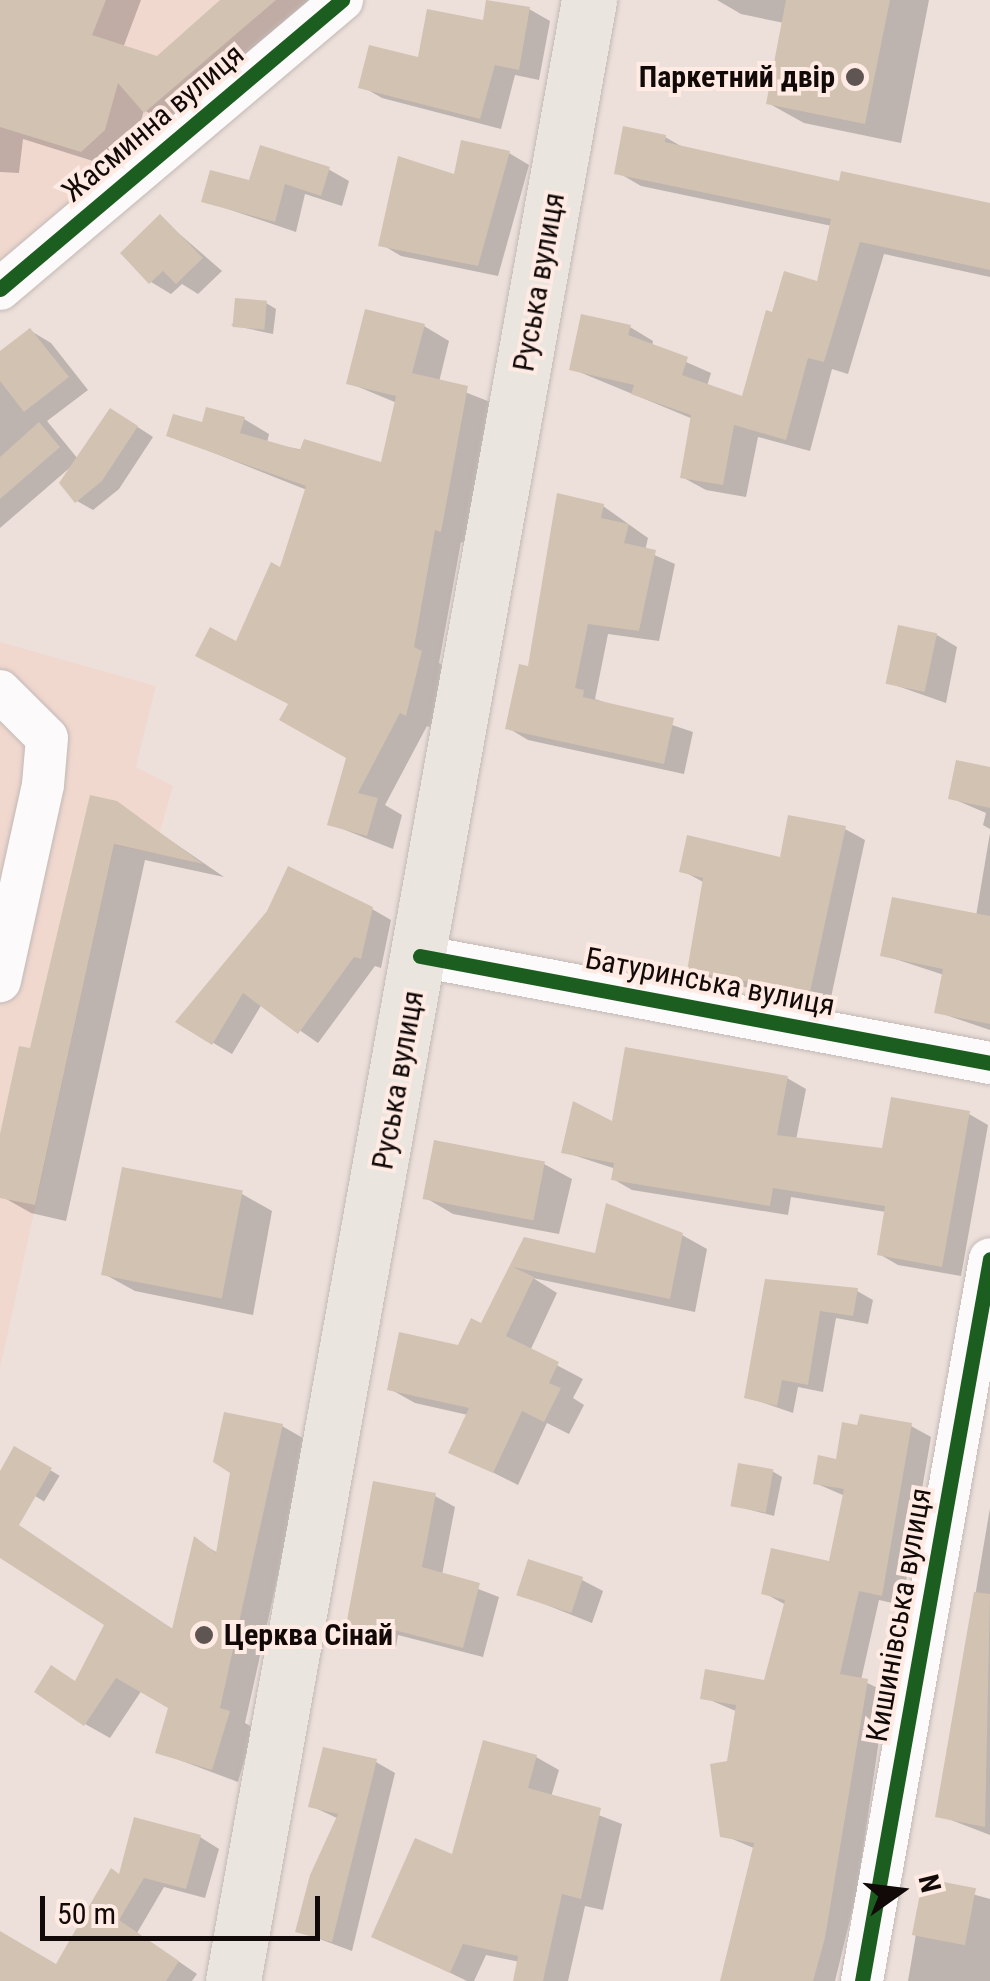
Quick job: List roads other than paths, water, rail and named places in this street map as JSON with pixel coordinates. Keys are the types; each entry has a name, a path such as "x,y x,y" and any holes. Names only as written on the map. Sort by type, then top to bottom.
{"main road":[{"name":"Руська вулиця","path":"233,1981 589,0"}],"street":[{"name":"Жасминна вулиця","path":"5,280 342,0"},
{"path":"0,690 47,738 43,785 0,982"},
{"name":"Батуринська вулиця","path":"420,956 990,1063"},
{"name":"Кишинівська вулиця","path":"862,1981 990,1259"}],"place":[{"name":"Паркетний двір","path":"855,77"},
{"name":"Церква Сінай","path":"204,1635"}]}
